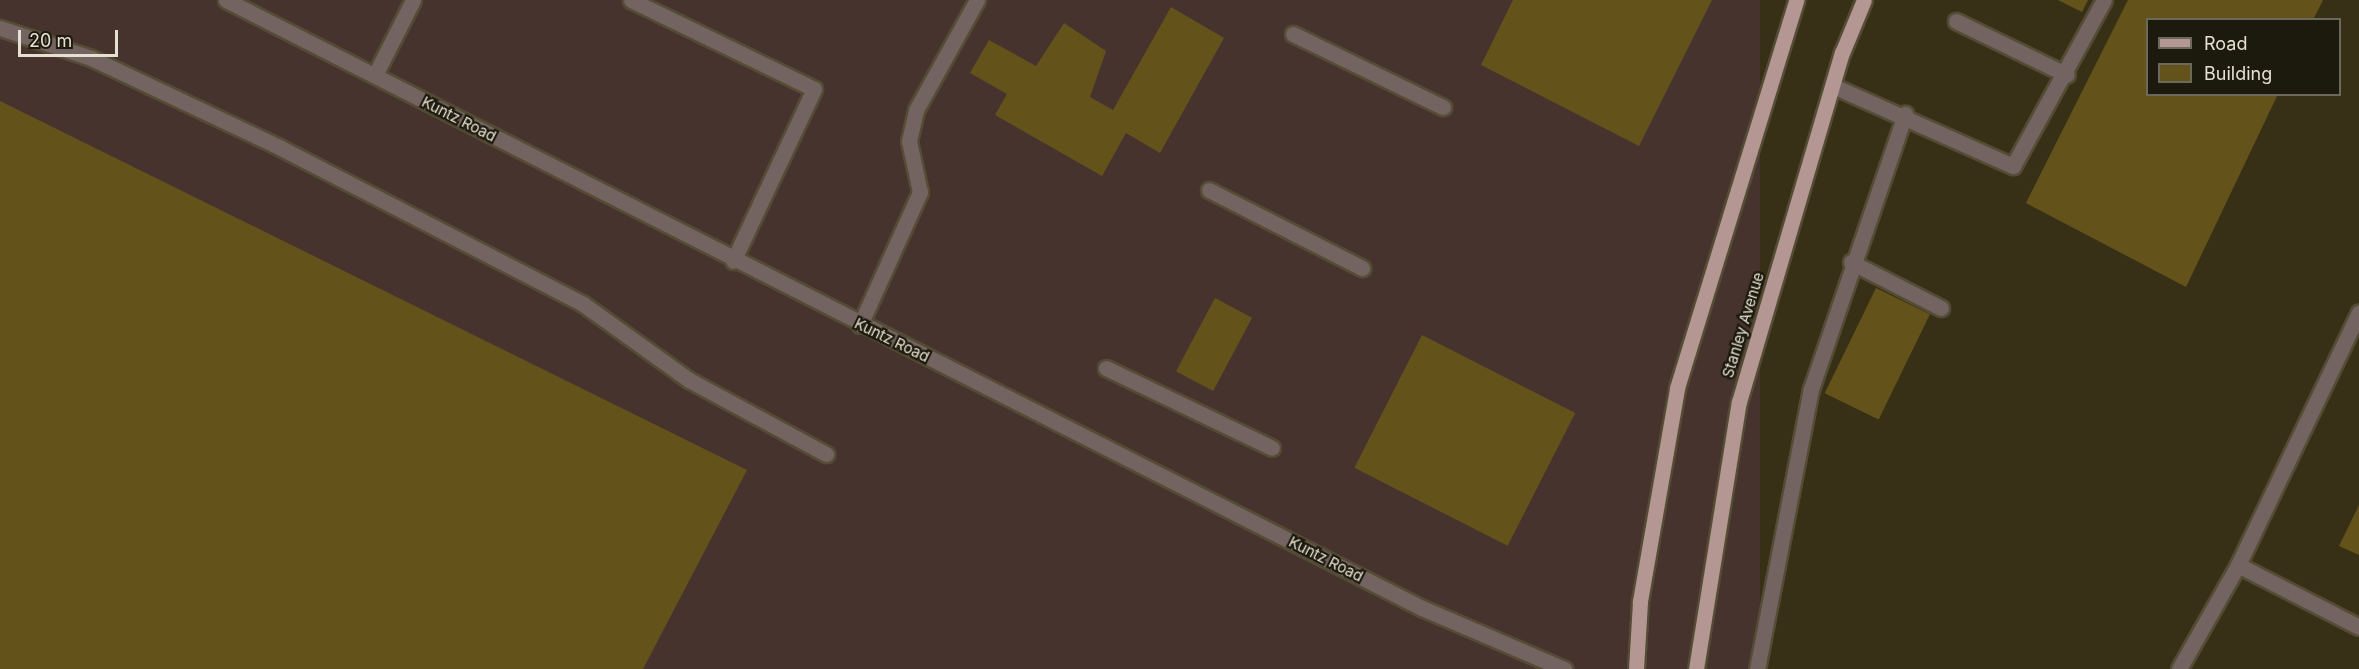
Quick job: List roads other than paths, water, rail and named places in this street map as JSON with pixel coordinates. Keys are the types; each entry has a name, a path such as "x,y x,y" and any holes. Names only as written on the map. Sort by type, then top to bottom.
{"main road":[{"path":"1636,669 1640,601 1677,388 1796,0"},
{"name":"Stanley Avenue","path":"1696,669 1738,402 1833,86 1864,0"}],"street":[{"name":"Kuntz Road","path":"226,0 733,261 1422,608 1564,669"},
{"path":"375,75 413,0"},
{"path":"631,0 814,89 733,261"},
{"path":"860,325 920,192 909,141 916,110 977,0"},
{"path":"1833,86 1905,114 2013,166 2067,75 2104,0"},
{"path":"1956,21 2067,75"},
{"path":"0,28 91,58 354,186 583,304 689,380 826,454"},
{"path":"1293,34 1443,107"},
{"path":"1757,669 1811,388 1851,262 1905,114"},
{"path":"1209,190 1362,268"},
{"path":"1851,262 1941,308"},
{"path":"2179,669 2238,565 2359,312"},
{"path":"1106,368 1272,448"},
{"path":"2238,565 2359,627"}]}
